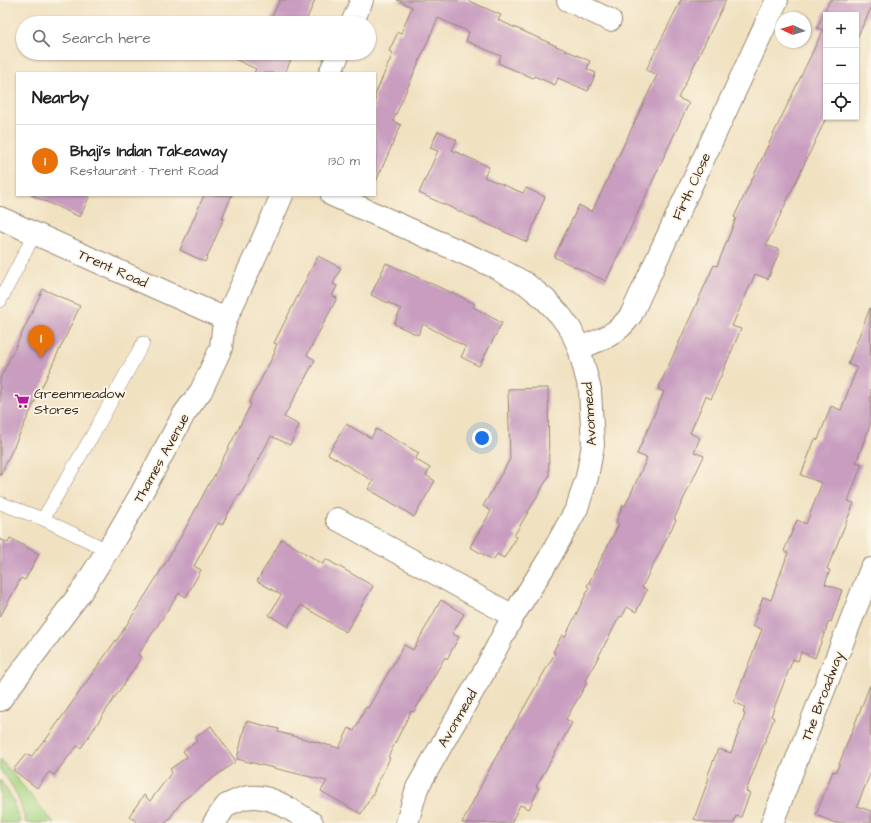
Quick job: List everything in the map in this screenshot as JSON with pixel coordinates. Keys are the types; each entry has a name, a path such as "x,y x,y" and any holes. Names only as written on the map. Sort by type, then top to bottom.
{"street":[{"path":"355,16 362,0"},
{"path":"568,0 599,10"},
{"name":"Firth Close","path":"579,348 602,340 615,332 625,324 631,315 776,0"},
{"path":"330,72 336,60"},
{"name":"Thames Avenue","path":"3,691 81,592 142,492 184,414 201,391 221,348 226,319 282,196"},
{"name":"Avonmead","path":"334,196 495,267 525,283 545,299 560,315 571,330 579,348 590,390 593,445 587,477 577,508 550,557 513,616 484,672 417,788 407,823"},
{"name":"Trent Road","path":"0,218 226,319"},
{"path":"337,519 513,616"},
{"name":"The Broadway","path":"772,823 871,569"},
{"path":"214,823 227,805 242,799 256,797 272,800 287,806 312,823"}],"lane":[{"path":"0,301 4,284 35,233"},
{"path":"43,519 92,436 143,343"},
{"path":"0,503 43,519 107,550"}],"green space":[{"path":"0,759 54,823 26,823 17,795 10,782 0,770"},
{"path":"0,780 12,798 20,823 0,823"}],"building":[{"path":"280,0 315,0 308,16 272,16"},
{"path":"397,0 467,0 501,15 498,20 590,61 587,69 596,73 588,91 558,78 555,85 534,76 533,78 498,63 501,56 466,41 469,32 438,18 393,121 401,125 376,182 376,93 393,53 389,51 398,32 401,33 412,7"},
{"path":"681,0 726,0 678,98 689,103 606,281 554,257 579,205 592,212 657,75 646,70"},
{"path":"830,0 871,0 871,8 859,34 859,12 824,12"},
{"path":"823,15 823,30 817,28"},
{"path":"823,30 823,120 825,120 766,245 780,250 768,279 755,274 732,326 741,329 711,399 706,396 690,433 700,438 694,452 704,456 674,519 676,520 642,587 647,590 636,612 627,607 622,617 620,616 585,682 587,683 566,719 572,723 536,787 539,788 529,809 520,805 511,823 462,823 492,764 555,653 553,652 562,635 565,637 589,588 587,586 619,524 616,522 623,505 625,506 647,458 637,454 664,392 658,389 714,265 717,266 736,218 734,217"},
{"path":"237,60 291,60 285,72 254,72 256,69"},
{"path":"438,131 457,140 452,150 489,167 484,177 523,193 526,188 545,197 527,242 419,193 438,151 430,148"},
{"path":"33,196 90,196 80,217"},
{"path":"204,196 232,196 205,262 180,250"},
{"path":"318,256 341,268 333,284 337,286 332,296 337,298 307,355 315,360 284,417 299,425 290,445 271,436 240,496 238,495 222,525 218,523 194,566 201,570 186,597 179,593 138,655 141,658 81,748 77,746 54,775 49,772 37,788 13,770 26,754 31,757 44,740 45,741 117,640 183,533 251,404 249,403 275,352 274,351 277,344 274,343"},
{"path":"386,263 452,292 475,304 473,307 502,323 479,366 461,357 466,347 423,324 418,335 394,324 401,309 371,295"},
{"path":"43,289 80,306 0,476 0,379"},
{"path":"870,308 871,423 856,462 862,464 848,501 854,503 827,569 830,570 825,584 842,590 831,622 829,621 815,658 801,652 798,661 793,659 771,716 774,718 746,791 750,793 741,817 736,816 734,823 708,823 694,819 709,778 707,777 718,749 731,753 745,714 743,713 745,707 734,702 762,629 753,626 763,597 771,600 788,553 784,551 797,520 806,524 822,483 801,475 815,439 818,440 831,406 841,410 857,368 848,364"},
{"path":"548,388 549,476 514,536 517,537 504,558 497,554 493,560 470,547 491,511 483,506 510,459 508,389"},
{"path":"346,424 371,438 376,429 419,453 415,459 430,468 426,475 435,481 414,517 368,489 373,481 328,454"},
{"path":"10,538 39,554 25,580 21,578 0,617 0,539 8,543"},
{"path":"282,539 323,564 326,559 373,586 346,632 301,605 288,627 269,615 281,595 257,581"},
{"path":"441,600 464,614 452,634 459,637 447,659 445,657 414,712 411,711 388,757 390,758 375,790 361,814 321,791 327,781 237,759 246,721 279,729 278,732 339,748 349,728 354,731 366,707 368,708 404,645 413,650"},
{"path":"870,685 871,772 857,806 871,811 871,823 835,823 816,815 833,771 836,772"},
{"path":"211,726 236,761 182,801 166,823 138,823 129,816 144,795 150,801 172,772 170,769 187,757 183,751 197,741 195,738"}],"place":[{"name":"Bhaji's Indian Takeaway","path":"41,358"},
{"name":"Greenmeadow Stores","path":"22,401"}]}
